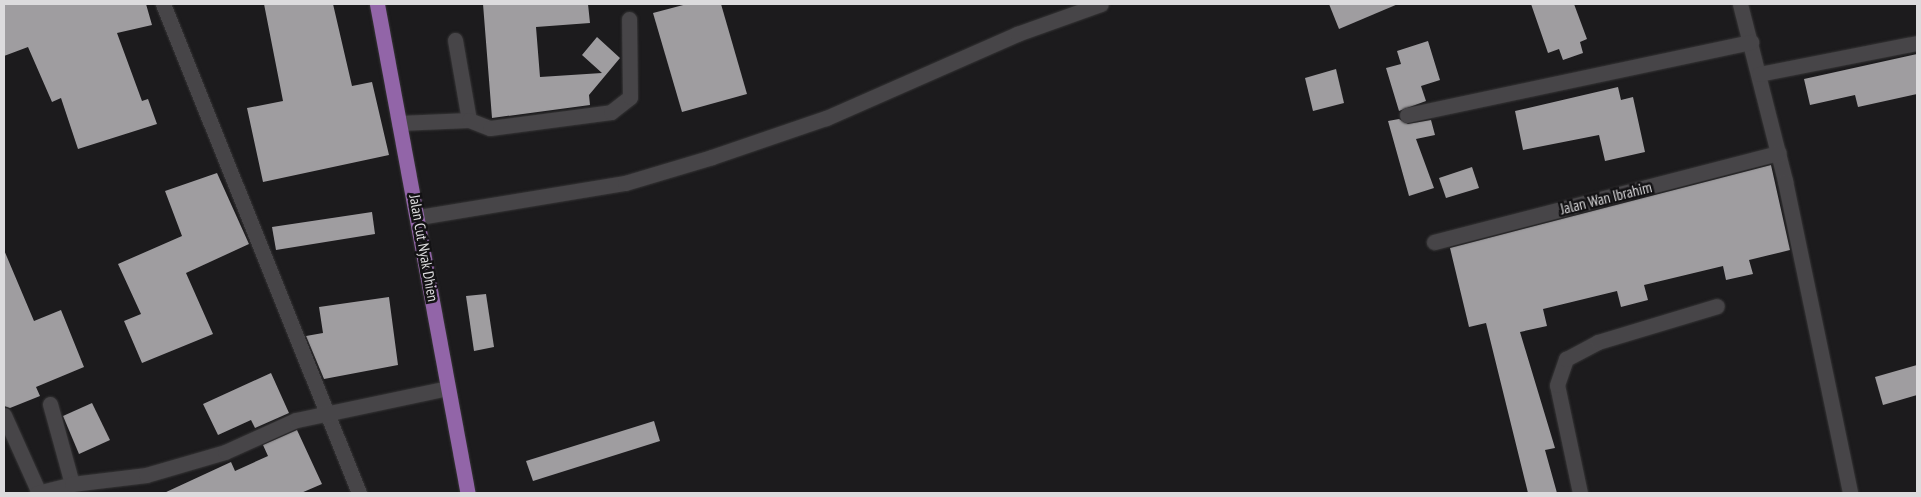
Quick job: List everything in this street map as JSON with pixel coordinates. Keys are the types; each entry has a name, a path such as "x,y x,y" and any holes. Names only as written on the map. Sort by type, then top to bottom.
{"main road":[{"name":"Jalan Cut Nyak Dhien","path":"377,4 419,217 468,493"}],"street":[{"path":"163,4 358,493"},
{"path":"419,217 625,183 712,158 826,118 1017,34 1101,4"},
{"path":"1740,4 1778,153 1850,493"},
{"path":"399,123 469,120 490,128 594,116 621,107 630,97 629,19"},
{"path":"455,40 469,120"},
{"path":"1407,115 1751,42"},
{"path":"1759,74 1917,43"},
{"name":"Jalan Wan Ibrahim","path":"1434,242 1778,153"},
{"path":"1580,493 1559,399 1558,376 1566,359 1598,342 1717,306"},
{"path":"4,415 38,493 72,484 146,475 225,452 326,411 448,388"},
{"path":"50,404 72,484"}],"building":[{"path":"4,4 146,4 152,25 117,33 142,101 148,99 157,124 78,149 61,98 52,102 28,47 4,56"},
{"path":"264,4 333,4 352,86 372,82 389,155 263,182 247,108 283,101"},
{"path":"483,4 588,4 590,23 536,27 540,77 602,73 582,55 597,37 620,58 589,95 590,105 492,118"},
{"path":"687,4 721,4 747,94 682,112 653,13"},
{"path":"1329,4 1398,4 1339,29"},
{"path":"1531,4 1574,4 1587,39 1580,42 1583,53 1563,60 1559,49 1548,53"},
{"path":"1428,41 1440,80 1421,86 1426,101 1399,111 1386,68 1401,64 1397,51"},
{"path":"1917,54 1917,94 1858,107 1855,95 1810,105 1804,79"},
{"path":"1336,69 1344,103 1313,111 1305,78"},
{"path":"1618,87 1621,100 1633,97 1645,152 1605,161 1599,135 1523,150 1515,111"},
{"path":"1399,119 1408,124 1431,120 1435,135 1416,139 1434,188 1409,196 1388,121"},
{"path":"1771,165 1790,250 1749,260 1753,274 1726,280 1723,266 1644,285 1648,300 1621,307 1617,291 1543,309 1547,326 1520,332 1555,448 1545,450 1557,493 1528,493 1486,323 1469,327 1450,248"},
{"path":"1472,167 1479,188 1446,198 1439,178"},
{"path":"217,173 249,244 186,273 213,334 142,363 124,321 141,314 118,264 182,236 165,191"},
{"path":"372,212 375,234 276,250 272,227"},
{"path":"4,250 34,321 61,310 84,367 36,387 40,396 10,408 4,406"},
{"path":"486,294 494,347 474,351 466,296"},
{"path":"389,297 398,365 324,379 306,336 323,333 319,307"},
{"path":"1917,365 1917,395 1883,405 1875,377"},
{"path":"271,373 289,413 255,428 251,420 218,435 203,404"},
{"path":"92,403 110,440 79,454 63,416"},
{"path":"654,421 660,441 533,481 526,461"},
{"path":"297,430 322,484 301,493 164,493 231,462 235,471 268,456 263,445"}]}
